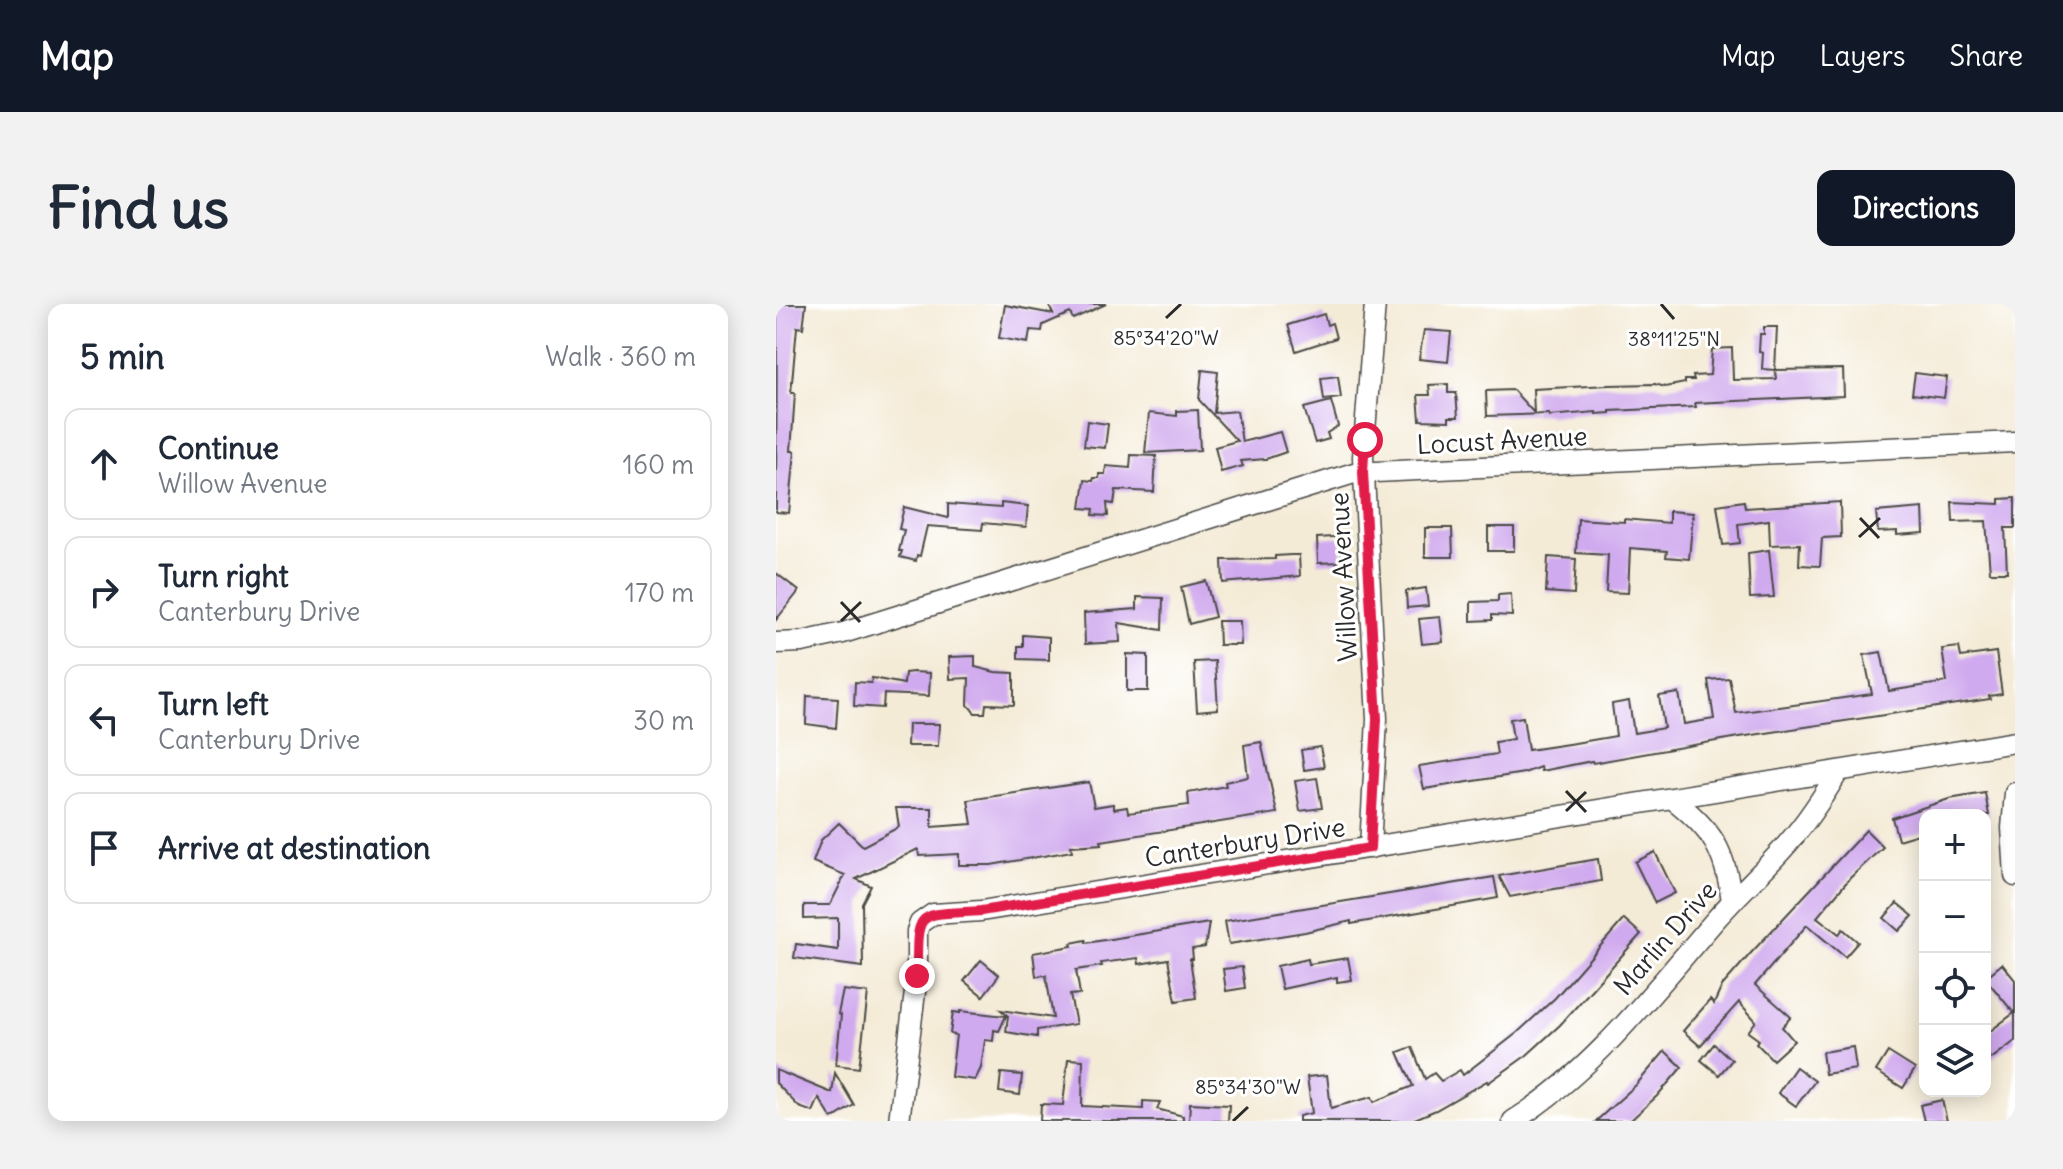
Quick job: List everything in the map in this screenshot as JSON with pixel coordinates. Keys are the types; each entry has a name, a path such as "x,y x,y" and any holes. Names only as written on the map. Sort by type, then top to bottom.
{"street":[{"name":"Willow Avenue","path":"1370,848 1377,719 1363,472 1375,304"},
{"name":"Locust Avenue","path":"776,643 802,642 843,633 1336,477 1363,472 2015,442"},
{"name":"Canterbury Drive","path":"899,1121 917,976 917,931 927,916 997,908 2015,742"},
{"name":"Marlin Drive","path":"1513,1121 1577,1074 1603,1047 1732,901 1787,845 1813,812 1838,772"},
{"path":"2015,793 2012,828 2015,876"},
{"path":"1673,799 1697,817 1716,842 1727,867 1732,901"}],"building":[{"path":"777,304 806,304 803,328 797,327 791,393 795,393 791,451 795,451 789,513 776,512"},
{"path":"1048,304 1106,304 1073,319 1070,313 1043,325 1042,331 1030,330 1028,343 999,338 1005,305 1053,314"},
{"path":"1324,314 1327,325 1332,323 1336,338 1296,351 1288,325"},
{"path":"1764,327 1777,327 1775,370 1762,369 1763,353 1759,352 1760,334 1764,334"},
{"path":"1424,330 1451,332 1448,362 1419,359"},
{"path":"1732,348 1733,380 1776,379 1775,370 1843,369 1844,396 1695,403 1696,407 1596,414 1487,416 1486,391 1513,390 1534,413 1533,389 1655,384 1665,387 1685,383 1685,380 1694,380 1693,376 1710,375 1712,349"},
{"path":"1202,370 1218,372 1214,413 1237,411 1242,442 1280,432 1286,452 1266,459 1241,461 1243,466 1221,472 1215,447 1237,441 1199,400"},
{"path":"1915,373 1947,377 1944,398 1912,394"},
{"path":"1338,376 1341,398 1324,400 1321,378"},
{"path":"1448,384 1448,393 1456,393 1458,417 1449,417 1449,421 1420,420 1418,395 1430,395 1429,385"},
{"path":"1331,401 1338,426 1327,433 1329,439 1315,443 1304,408"},
{"path":"1198,410 1200,450 1145,453 1149,413 1177,416 1177,411"},
{"path":"1087,421 1108,424 1105,448 1084,446"},
{"path":"1131,455 1156,456 1154,492 1116,490 1114,504 1107,503 1108,516 1093,515 1094,509 1081,508 1085,480 1093,481 1099,478 1099,474 1105,474 1106,466 1130,468"},
{"path":"2015,498 2015,528 2005,528 2007,572 1990,572 1986,521 1953,522 1952,502 2000,504 2000,499"},
{"path":"1744,501 1745,508 1840,502 1841,537 1822,538 1820,566 1799,565 1800,544 1770,545 1769,520 1738,524 1740,543 1723,545 1717,505"},
{"path":"1001,503 1028,506 1026,527 983,523 982,530 927,526 916,561 900,557 904,530 899,529 904,507 948,518 948,504 1001,508"},
{"path":"1923,508 1924,533 1897,535 1897,531 1878,532 1876,512"},
{"path":"1669,511 1693,513 1689,559 1666,557 1667,551 1630,548 1628,593 1606,592 1608,555 1576,553 1578,519 1669,523"},
{"path":"1488,527 1514,527 1514,551 1488,551"},
{"path":"1425,528 1452,528 1453,557 1425,557"},
{"path":"1341,537 1342,562 1318,563 1317,538"},
{"path":"1769,550 1774,597 1750,598 1748,553"},
{"path":"1299,555 1300,576 1223,583 1222,560 1275,559 1275,556"},
{"path":"1548,557 1576,559 1574,594 1546,592"},
{"path":"776,573 799,591 776,620"},
{"path":"1206,581 1215,617 1189,624 1181,587"},
{"path":"1426,588 1428,606 1407,608 1406,591"},
{"path":"1511,594 1512,616 1492,615 1492,620 1471,621 1471,602 1498,601 1498,595"},
{"path":"1137,597 1163,598 1162,630 1119,623 1120,642 1085,644 1084,613 1137,609"},
{"path":"1440,617 1443,642 1422,644 1419,619"},
{"path":"1218,621 1240,621 1241,645 1219,645"},
{"path":"1023,635 1049,637 1049,660 1018,659 1018,646 1023,646"},
{"path":"1959,647 1961,657 1996,652 2002,694 1989,696 1990,699 1541,771 1540,767 1524,773 1424,789 1419,766 1497,754 1495,742 1513,739 1510,719 1523,717 1528,750 1575,743 1616,736 1612,704 1629,701 1634,733 1664,728 1659,696 1679,693 1684,724 1714,719 1708,680 1729,678 1736,713 1872,694 1864,655 1881,652 1889,691 1947,682 1942,649"},
{"path":"1127,654 1148,655 1148,691 1127,691"},
{"path":"975,656 975,667 1014,673 1014,705 986,704 985,713 975,713 968,705 969,678 950,679 949,657"},
{"path":"1215,661 1218,709 1197,711 1194,662"},
{"path":"905,673 930,673 929,696 884,694 883,708 854,706 855,682 871,683 872,678 904,684"},
{"path":"807,696 838,698 836,728 806,724"},
{"path":"908,724 939,724 938,746 907,746"},
{"path":"1261,742 1277,813 1101,841 1102,844 1071,846 1072,851 991,865 959,865 959,854 919,856 918,849 856,879 871,886 862,903 863,967 794,958 796,944 838,950 838,918 804,919 804,905 830,905 845,875 813,862 821,840 839,823 863,846 899,827 896,808 932,808 932,827 972,824 968,800 1089,782 1094,807 1113,804 1114,809 1127,807 1128,813 1189,805 1188,793 1226,786 1225,782 1248,777 1244,745"},
{"path":"1320,747 1324,767 1304,770 1301,750"},
{"path":"1317,778 1322,808 1300,811 1295,781"},
{"path":"1985,793 1988,809 1919,809 1949,799"},
{"path":"1919,809 1919,834 1898,840 1892,818"},
{"path":"1866,830 1883,847 1850,878 1817,917 1839,934 1843,929 1858,942 1845,957 1807,925 1755,985 1791,1017 1782,1027 1794,1041 1773,1060 1756,1043 1759,1040 1748,1032 1756,1021 1739,1002 1700,1046 1683,1031 1710,1000 1714,1004 1722,986"},
{"path":"1655,852 1675,893 1655,903 1635,862"},
{"path":"1598,859 1601,881 1510,897 1499,876"},
{"path":"1494,877 1498,898 1229,944 1225,921"},
{"path":"1897,903 1913,916 1899,931 1884,918"},
{"path":"1624,919 1641,934 1560,1025 1527,1055 1488,1083 1410,1121 1299,1121 1299,1116 1312,1113 1307,1077 1327,1075 1331,1108 1372,1097 1374,1102 1413,1086 1398,1052 1412,1047 1425,1079 1434,1073 1441,1081 1460,1070 1463,1075 1517,1033 1555,998"},
{"path":"1209,923 1205,947 1192,949 1193,959 1190,959 1196,998 1176,1001 1168,959 1139,964 1138,958 1101,963 1102,966 1076,970 1080,994 1070,995 1076,1024 1037,1030 1037,1037 1006,1032 1008,1016 1001,1010 1053,1018 1046,975 1036,976 1033,953 1072,946 1071,943 1086,940 1086,943"},
{"path":"1348,958 1352,980 1337,982 1337,977 1282,989 1277,966 1308,959 1309,964"},
{"path":"981,960 999,975 983,996 964,981"},
{"path":"2002,964 2015,980 2015,1041 1991,1059 1991,1030 2014,1013 1991,985 1991,973"},
{"path":"1242,967 1245,988 1226,991 1223,969"},
{"path":"843,990 868,993 859,1068 836,1065 841,1015 838,1014"},
{"path":"953,1012 1006,1016 999,1031 994,1030 993,1041 985,1040 981,1068 975,1080 951,1077 956,1035 950,1034"},
{"path":"1714,1044 1732,1060 1719,1075 1701,1060"},
{"path":"1853,1047 1856,1069 1825,1074 1822,1052"},
{"path":"1665,1051 1682,1067 1657,1096 1630,1121 1596,1121 1636,1085"},
{"path":"1888,1052 1915,1069 1903,1088 1876,1071"},
{"path":"1068,1059 1083,1060 1082,1106 1143,1109 1143,1101 1160,1102 1157,1109 1183,1116 1183,1121 1040,1121 1041,1104 1063,1105"},
{"path":"1796,1067 1815,1081 1796,1106 1778,1093"},
{"path":"776,1070 832,1093 835,1073 854,1105 832,1119 819,1098 813,1112 799,1107 776,1083"},
{"path":"1001,1073 1022,1075 1020,1095 999,1092"},
{"path":"1942,1100 1947,1121 1924,1121 1920,1105"},
{"path":"1190,1103 1229,1105 1228,1121 1189,1121"}],"route":[{"path":"917,976 917,931 920,923 933,914 981,911 1370,848 1377,719 1363,472 1365,440"}]}
